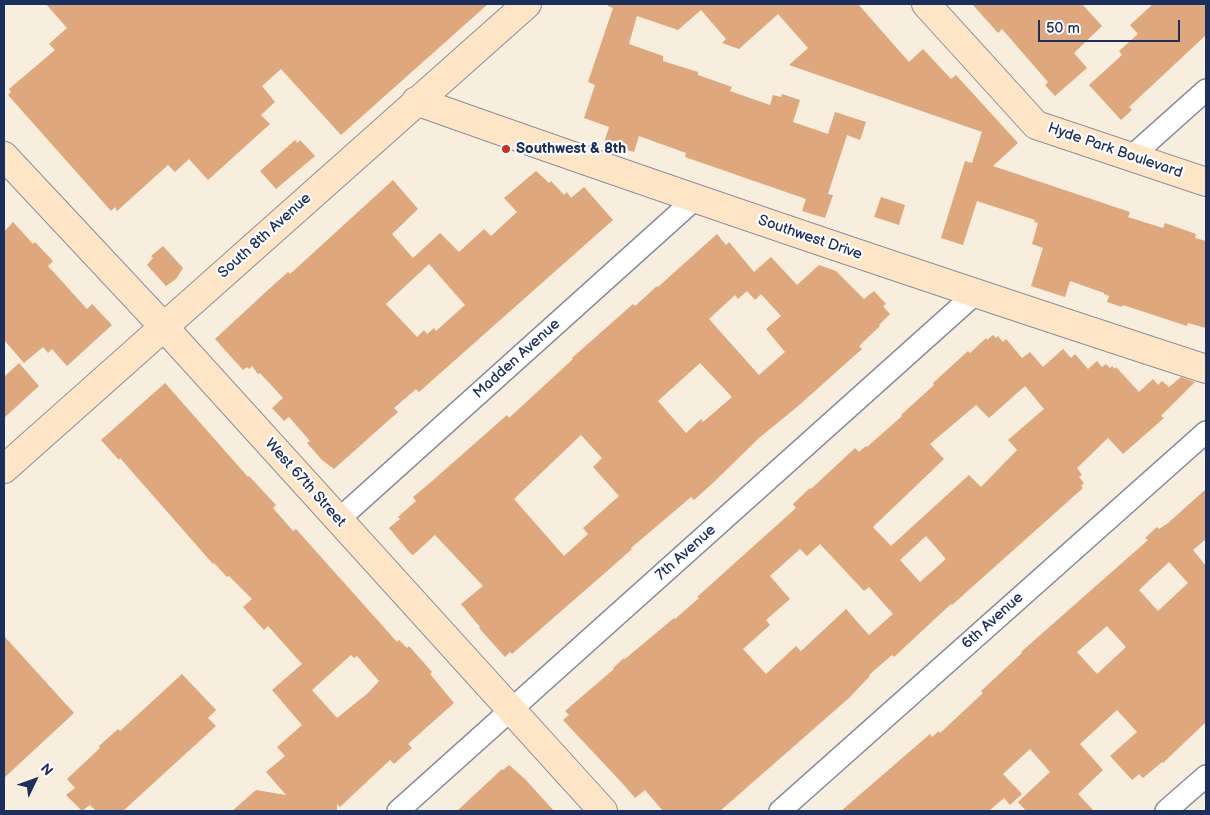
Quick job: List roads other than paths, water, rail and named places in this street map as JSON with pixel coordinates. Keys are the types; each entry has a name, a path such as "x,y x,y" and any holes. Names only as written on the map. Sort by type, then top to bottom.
{"street":[{"name":"South 8th Avenue","path":"4,469 527,4"},
{"name":"Hyde Park Boulevard","path":"926,4 1036,125 1206,182"},
{"path":"1131,157 1206,90"},
{"name":"Southwest Drive","path":"416,101 695,199 975,294 1206,369"},
{"name":"West 67th Street","path":"4,156 163,326 603,811"},
{"name":"Madden Avenue","path":"338,520 695,199"},
{"name":"7th Avenue","path":"398,811 975,294"},
{"name":"6th Avenue","path":"780,811 1206,432"},
{"path":"1166,811 1206,776"}],"place":[{"name":"Southwest & 8th","path":"506,149"}]}
